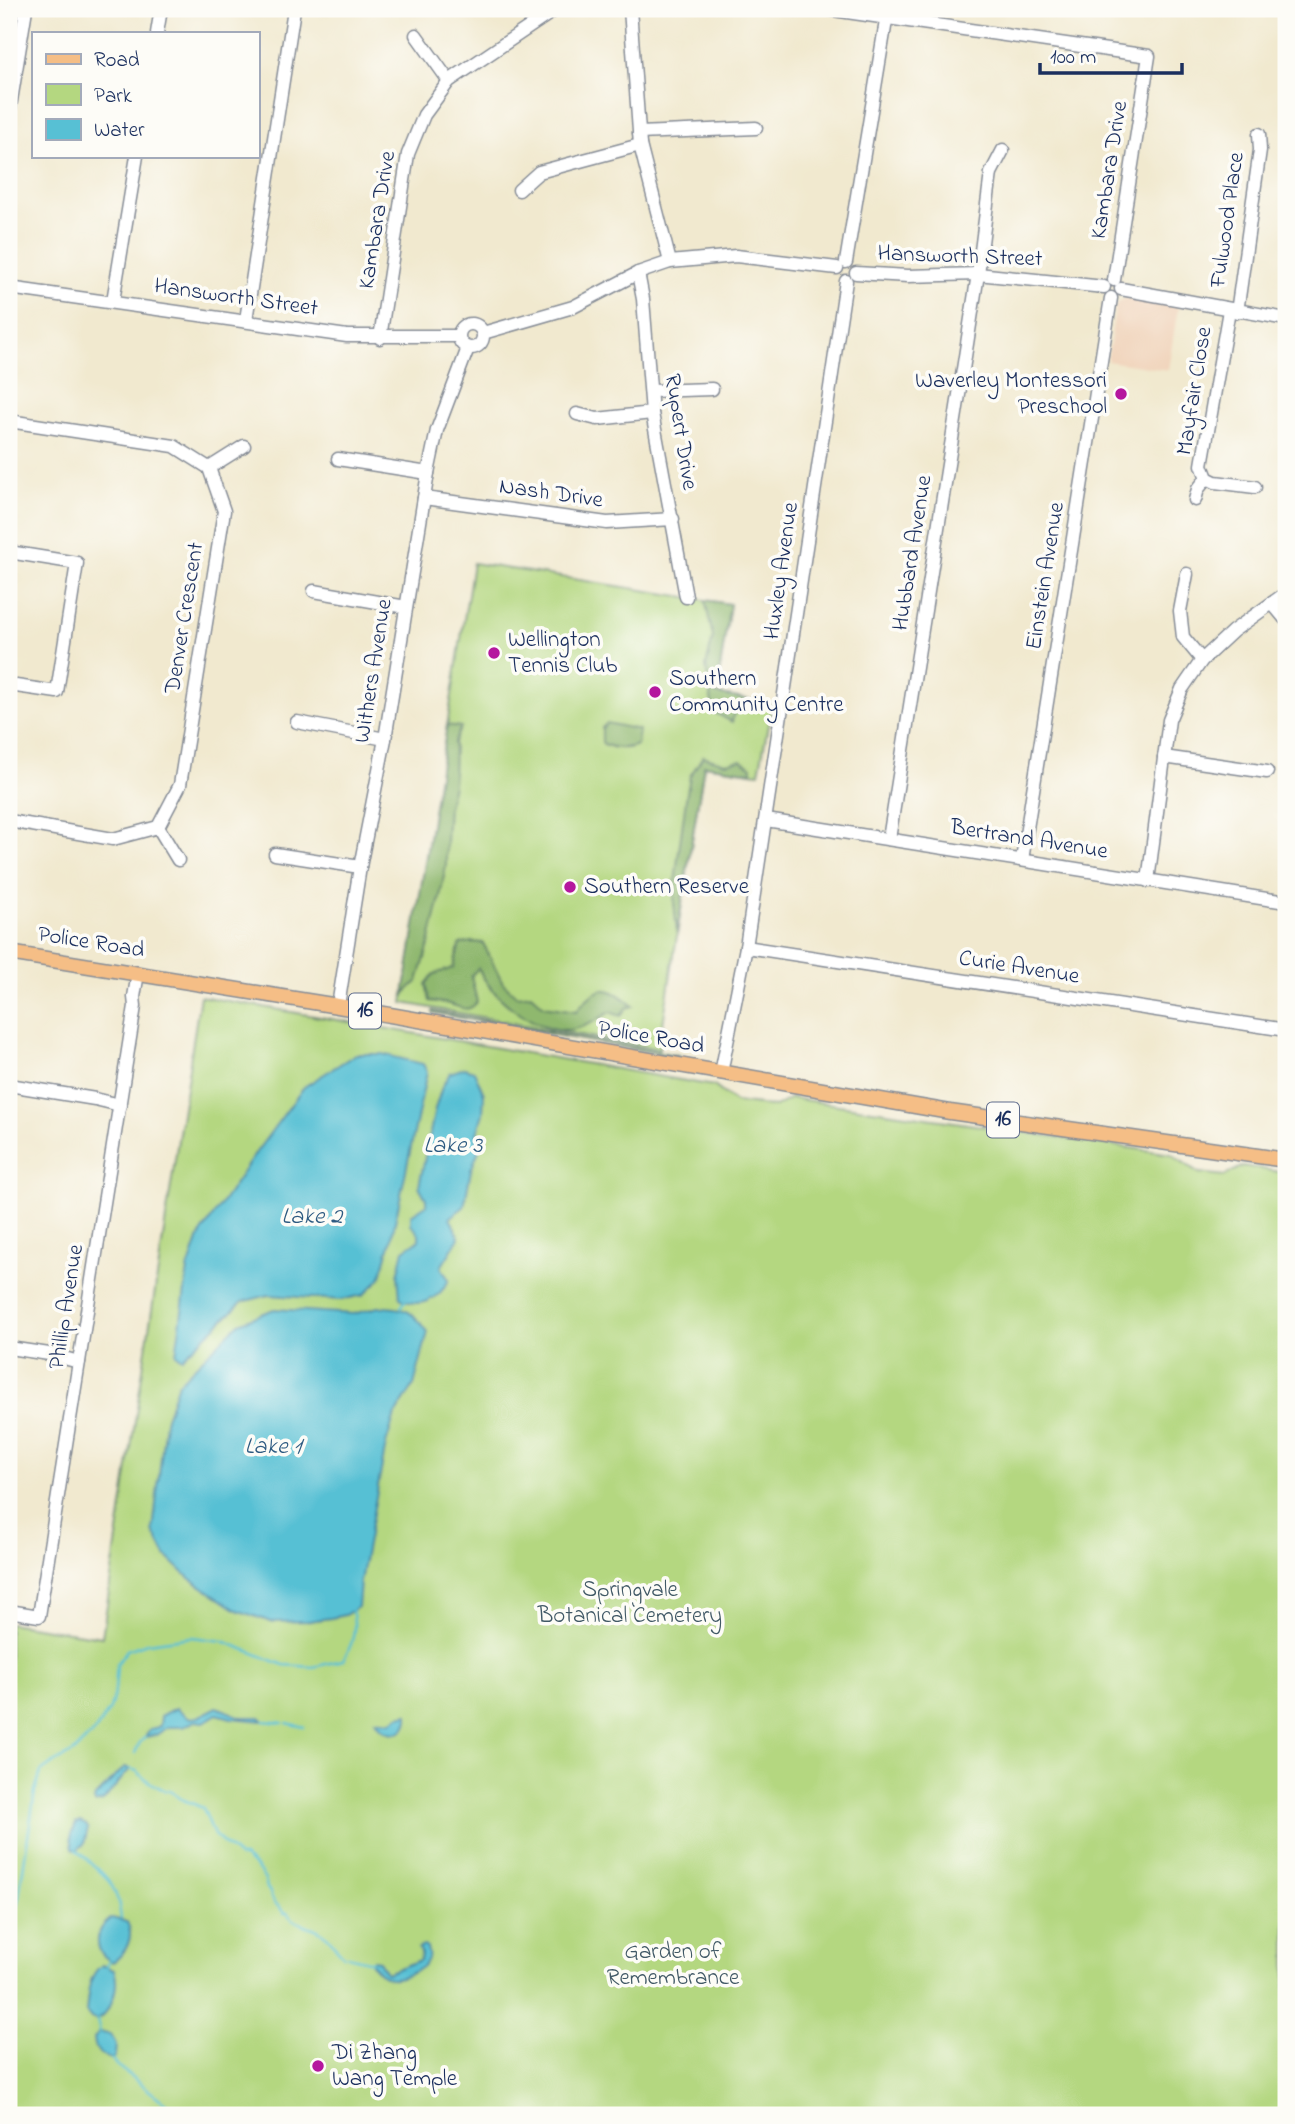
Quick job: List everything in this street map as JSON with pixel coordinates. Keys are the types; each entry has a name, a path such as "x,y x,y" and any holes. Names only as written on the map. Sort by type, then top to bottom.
{"main road":[{"name":"Police Road","path":"9,953 338,1006 963,1114 1286,1160"}],"street":[{"path":"9,113 26,9"},
{"path":"158,32 162,9"},
{"path":"246,320 294,9"},
{"name":"Kambara Drive","path":"380,338 408,154 424,115 449,81 556,9"},
{"path":"630,9 639,139 670,262"},
{"name":"Kambara Drive","path":"826,9 887,14 1149,56 1112,289"},
{"path":"842,265 887,14"},
{"path":"416,35 449,81"},
{"path":"519,190 539,172 639,139 757,128"},
{"name":"Fulwood Place","path":"1233,311 1261,150 1259,134"},
{"name":"Hubbard Avenue","path":"889,839 978,274 991,173 1003,150"},
{"path":"113,302 137,158"},
{"path":"483,333 573,307 638,272 670,262 736,256 853,264 851,277"},
{"name":"Rupert Drive","path":"638,272 643,299 652,412 686,597"},
{"name":"Hansworth Street","path":"851,277 978,274 1112,289 1286,319"},
{"name":"Huxley Avenue","path":"721,1073 746,947 851,277"},
{"name":"Hansworth Street","path":"9,288 348,336 458,336"},
{"name":"Einstein Avenue","path":"1022,860 1112,289"},
{"name":"Mayfair Close","path":"1233,311 1202,465 1207,478 1215,482 1256,486"},
{"path":"469,323 478,325 483,333 482,342 468,348 461,343 458,336 461,328 469,323"},
{"name":"Withers Avenue","path":"338,1006 360,867 386,739 428,472 437,430 468,348"},
{"path":"651,391 712,388"},
{"path":"577,414 597,419 652,412"},
{"path":"9,421 174,446 209,468 244,446"},
{"path":"338,459 428,472"},
{"name":"Denver Crescent","path":"158,827 180,785 223,511 209,468"},
{"name":"Mayfair Close","path":"1195,500 1198,489 1207,478"},
{"name":"Nash Drive","path":"424,498 607,523 673,519"},
{"path":"9,552 77,563 57,692 9,685"},
{"path":"1187,574 1180,611 1183,637 1202,660"},
{"path":"314,591 406,607"},
{"path":"1148,881 1169,720 1182,689 1202,660 1233,631 1286,593"},
{"path":"1272,603 1286,620"},
{"path":"297,723 386,739"},
{"path":"1164,757 1267,772"},
{"name":"Bertrand Avenue","path":"765,820 1286,902"},
{"path":"9,821 113,839 158,827 178,860"},
{"path":"275,854 360,867"},
{"name":"Curie Avenue","path":"746,947 1286,1030"},
{"name":"Phillip Avenue","path":"9,1611 39,1616 135,1006 134,997 141,973"},
{"path":"9,1085 120,1102"},
{"path":"9,1348 80,1359"}],"shaded area":[{"path":"1126,298 1178,307 1168,370 1107,361 1116,305"}],"green space":[{"name":"Southern Reserve","path":"473,563 730,604 716,694 772,704 759,773 704,765 659,1049 403,1003"},
{"path":"705,600 730,604 716,694 755,701 754,709 735,710 732,722 714,712 706,666 713,637"},
{"path":"607,723 639,730 637,745 619,748 602,743 602,728"},
{"path":"447,725 461,727 454,742 446,866 429,945 418,981 404,994"},
{"path":"703,756 725,763 741,760 752,767 752,772 704,765 677,933 674,903 676,873 686,799 690,776"},
{"path":"483,943 503,983 517,996 531,994 544,1006 576,1011 596,992 609,990 633,1006 626,1008 621,1016 610,1012 576,1029 551,1028 514,1010 493,990 478,968 471,976 477,1002 474,1006 464,1009 430,1001 426,984 434,974 453,968 460,944"},
{"name":"Springvale Botanical Cemetery","path":"200,996 714,1086 735,1102 775,1107 791,1098 1171,1154 1199,1173 1225,1176 1243,1166 1286,1173 1286,2115 9,2115 9,1623 102,1637"},
{"path":"433,1011 679,1055 676,1057"}],"water":[{"name":"Lake 2","path":"356,1054 382,1054 423,1064 427,1072 391,1241 380,1279 363,1295 341,1300 269,1295 242,1302 182,1358 176,1354 188,1269 199,1237 304,1087"},
{"name":"Lake 3","path":"464,1068 474,1071 484,1094 483,1113 477,1134 479,1150 471,1170 464,1207 450,1217 459,1238 441,1267 449,1280 440,1293 428,1301 415,1303 400,1298 398,1275 404,1250 419,1240 419,1234 411,1224 411,1215 426,1205 419,1186 442,1087 450,1073"},
{"name":"Lake 1","path":"378,1307 407,1311 428,1332 414,1385 395,1415 386,1444 360,1582 358,1607 345,1615 331,1618 271,1622 237,1610 189,1578 166,1556 153,1531 165,1421 178,1383 239,1323 274,1309 354,1314"},
{"path":"217,1707 241,1717 260,1717 264,1721 217,1714 204,1722 195,1721 183,1727 168,1727 156,1735 145,1737 150,1730 160,1726 161,1716 176,1708 190,1718"},
{"path":"408,1714 405,1727 396,1733 385,1730 376,1720 391,1722"},
{"path":"125,1767 130,1769 103,1801 95,1803 95,1797"},
{"path":"80,1822 88,1828 84,1844 77,1850 73,1848 71,1837 76,1823"},
{"path":"112,1918 127,1922 130,1933 125,1949 113,1962 101,1953 98,1941 102,1929"},
{"path":"418,1948 427,1948 428,1959 409,1974 389,1978 371,1964 373,1960 379,1961 386,1973 420,1960"},
{"path":"102,1965 114,1970 116,1983 111,2004 97,2020 86,2012 91,1980"},
{"path":"100,2032 111,2035 116,2044 115,2056 112,2059 101,2055 97,2049 94,2038"}],"waterway":[{"path":"401,1307 405,1301"},
{"path":"9,1925 18,1902 35,1791 41,1772 74,1752 95,1731 110,1709 117,1664 127,1650 147,1643 192,1637 223,1641 284,1665 313,1667 343,1660 353,1636 352,1610"},
{"path":"264,1721 283,1723"},
{"path":"287,1723 304,1727"},
{"path":"135,1753 145,1737"},
{"path":"130,1769 165,1791 170,1790 179,1798 203,1808 214,1835 259,1871 274,1901 284,1913 326,1935 344,1956"},
{"path":"77,1850 112,1886 121,1919"},
{"path":"348,1956 372,1962"},
{"path":"107,1967 109,1960"},
{"path":"97,2020 100,2032"},
{"path":"112,2059 116,2065 181,2115"}],"place":[{"name":"Waverley Montessori Preschool","path":"1121,394"},
{"name":"Wellington Tennis Club","path":"494,653"},
{"name":"Southern Community Centre","path":"655,692"},
{"name":"Southern Reserve","path":"570,887"},
{"name":"Di Zhang Wang Temple","path":"318,2066"}],"park label":[{"name":"Garden of Remembrance","path":"673,1965"}]}
